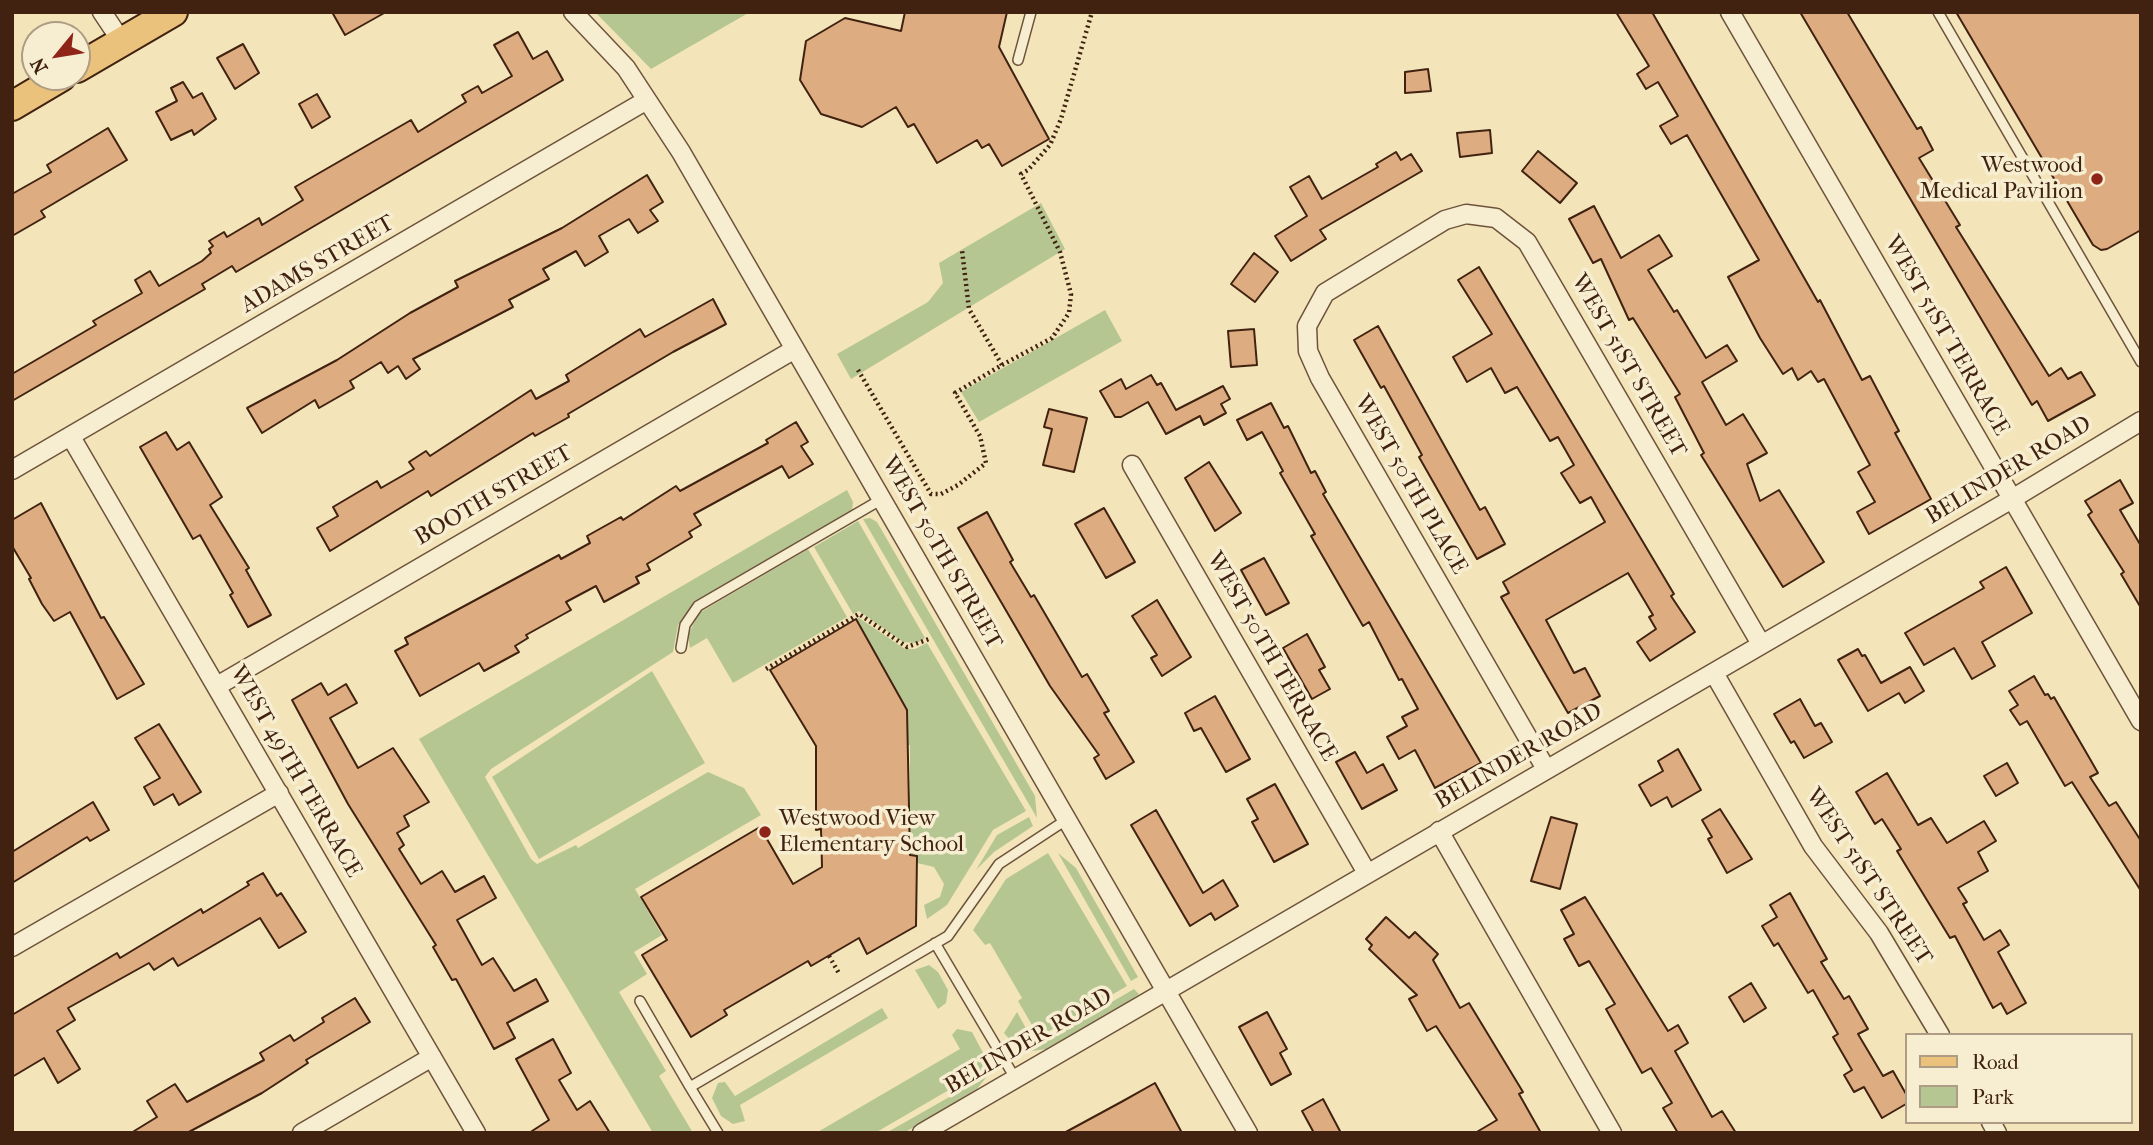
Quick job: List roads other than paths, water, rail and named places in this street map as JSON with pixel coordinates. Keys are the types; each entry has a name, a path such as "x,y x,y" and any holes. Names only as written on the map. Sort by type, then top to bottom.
{"main road":[{"path":"91,60 173,12"},
{"path":"12,106 37,91"}],"street":[{"path":"102,12 122,42"},
{"name":"WEST 50TH STREET","path":"573,12 626,68 647,100 795,349 1248,1133"},
{"name":"WEST 51ST TERRACE","path":"1730,12 2141,721"},
{"name":"ADAMS STREET","path":"12,470 647,100"},
{"name":"WEST 51ST STREET","path":"1395,249 1445,220 1466,214 1496,218 1527,242 1761,644"},
{"name":"WEST 50TH PLACE","path":"1395,249 1325,293 1307,326 1308,351 1320,378 1546,769"},
{"name":"BOOTH STREET","path":"217,686 795,349"},
{"name":"BELINDER ROAD","path":"922,1133 2012,499 2141,421"},
{"name":"WEST 49TH TERRACE","path":"71,437 476,1133"},
{"name":"WEST 50TH TERRACE","path":"1132,466 1367,873"},
{"name":"WEST 51ST STREET","path":"1714,673 1813,846 1879,933 1939,1033"},
{"path":"12,947 279,793"},
{"path":"1439,831 1612,1133"},
{"path":"302,1133 432,1057"}],"lane":[{"path":"1018,60 1031,12"},
{"path":"1938,12 2141,362"},
{"path":"681,649 685,625 698,607 882,499"},
{"path":"690,1087 935,943 958,925 999,864 1066,820"},
{"path":"935,943 1015,1078"},
{"path":"640,1001 718,1133"}],"place":[{"name":"Westwood Medical Pavilion","path":"2097,179"},
{"name":"Westwood View Elementary School","path":"765,832"}]}
